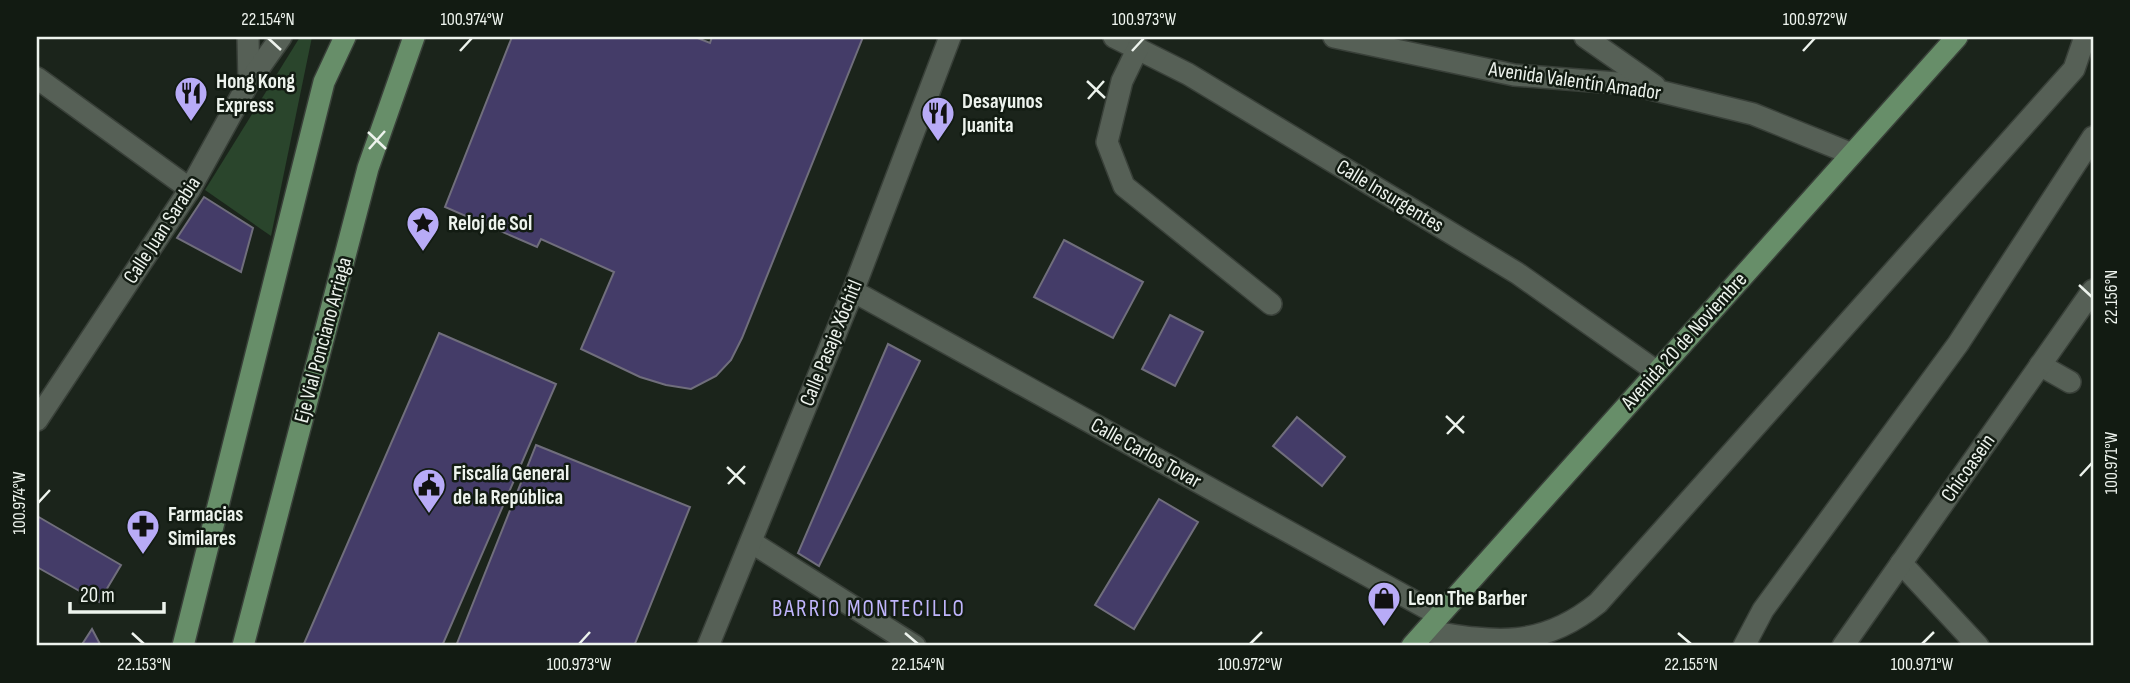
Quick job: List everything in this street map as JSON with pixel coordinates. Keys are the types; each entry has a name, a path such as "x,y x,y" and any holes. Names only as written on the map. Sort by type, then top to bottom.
{"main road":[{"path":"183,646 324,82 345,37"},
{"name":"Eje Vial Ponciano Arriaga","path":"243,646 368,168 414,37"},
{"name":"Avenida 20 de Noviembre","path":"1426,631 1957,37"}],"street":[{"path":"248,37 249,82"},
{"name":"Calle Juan Sarabia","path":"37,420 190,189 249,82 281,37"},
{"name":"Calle Pasaje Xóchitl","path":"708,646 853,291 950,37"},
{"name":"Calle Insurgentes","path":"1114,37 1188,74 1517,273 1656,371"},
{"name":"Avenida Valentín Amador","path":"1334,37 1514,75 1630,84 1753,114 1852,154"},
{"path":"1585,37 1664,93"},
{"path":"1426,631 1513,640 1538,636 1581,617 1598,603 2074,69 2085,37"},
{"path":"1138,48 1122,81 1107,142 1124,186 1271,304"},
{"path":"37,78 190,189"},
{"path":"1744,646 1763,610 1958,344 2093,137"},
{"name":"Chicoasein","path":"1843,646 2093,290"},
{"name":"Calle Carlos Tovar","path":"853,291 1426,631"},
{"path":"2040,365 2070,382"},
{"path":"751,542 915,646"},
{"path":"1901,563 1979,646"}],"green space":[{"path":"300,37 312,37 271,236 205,190"}],"building":[{"path":"512,37 695,37 710,43 712,37 863,37 742,338 731,360 716,376 691,389 666,385 640,377 581,349 614,272 541,239 537,247 445,207"},
{"path":"204,197 253,228 241,272 177,238"},
{"path":"1064,240 1143,282 1113,338 1034,297"},
{"path":"1170,315 1203,332 1175,386 1142,369"},
{"name":"Fiscalía General de la República","path":"439,333 556,384 442,646 303,646"},
{"path":"888,344 920,361 819,566 798,553"},
{"path":"1297,417 1345,457 1322,486 1273,446"},
{"path":"536,445 690,507 634,646 456,646"},
{"path":"1159,499 1198,522 1134,629 1095,605"},
{"path":"37,516 121,565 99,602 37,567"},
{"path":"92,629 101,646 81,646"}],"place":[{"name":"Hong Kong Express","path":"191,123"},
{"name":"Desayunos Juanita","path":"938,143"},
{"name":"Reloj de Sol","path":"423,253"},
{"name":"Fiscalía General de la República","path":"429,515"},
{"name":"Farmacias Similares","path":"143,556"},
{"name":"Leon The Barber","path":"1384,628"}],"district":[{"name":"BARRIO MONTECILLO","path":"869,609"}]}
